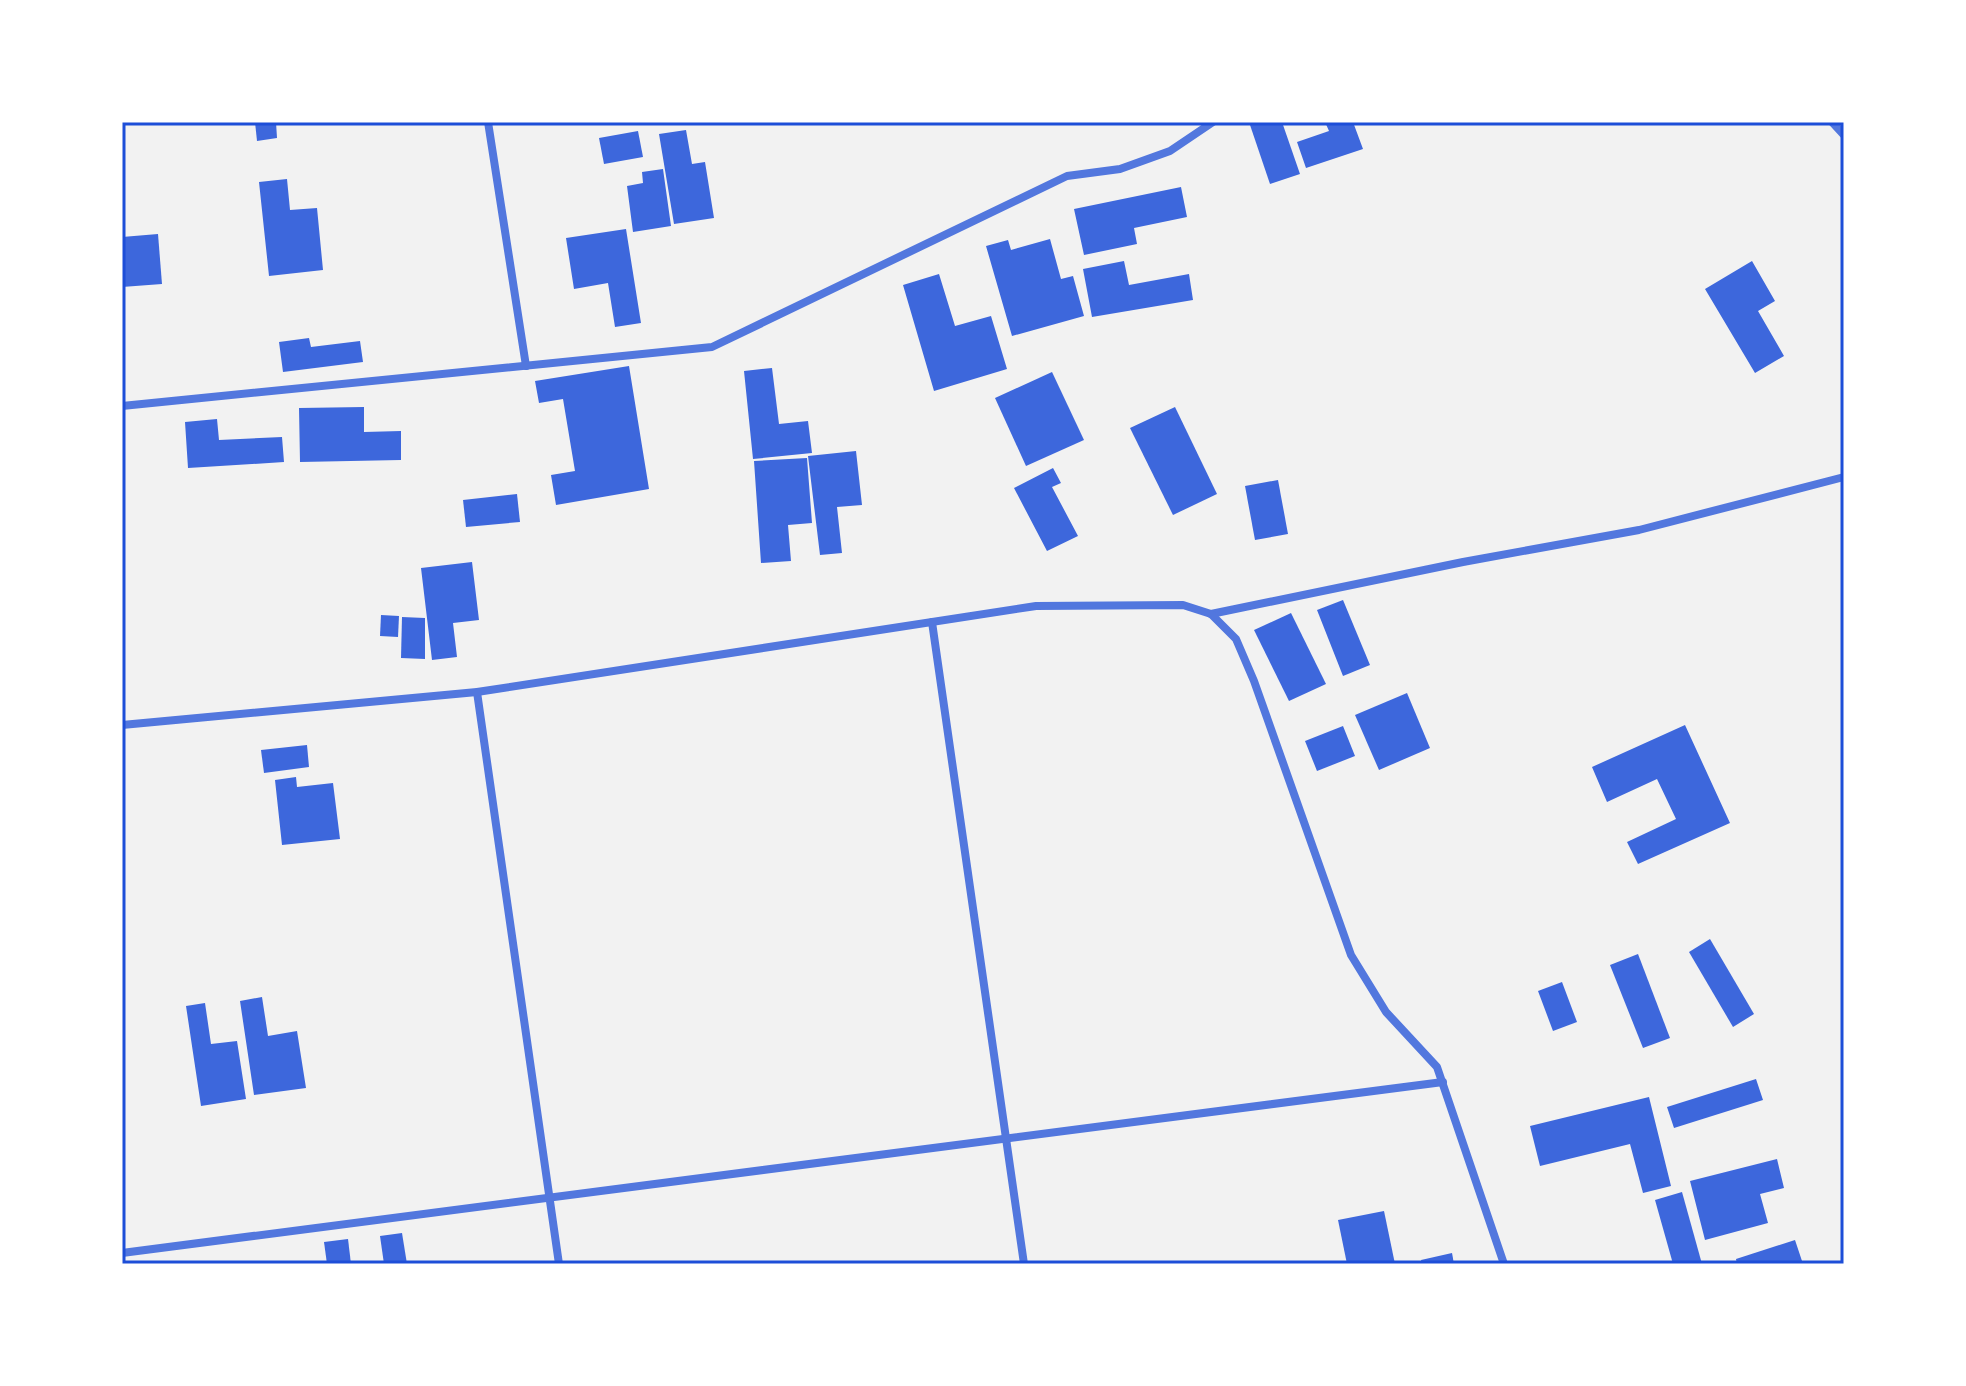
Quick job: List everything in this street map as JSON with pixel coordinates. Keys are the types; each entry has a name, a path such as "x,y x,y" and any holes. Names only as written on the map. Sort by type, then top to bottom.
{"street":[{"path":"488,122 526,366"},
{"path":"122,406 712,347 1067,176 1120,169 1170,151 1213,122"},
{"path":"1832,122 1844,135"},
{"path":"1211,614 1639,530 1844,477"},
{"path":"122,725 477,692 1036,606 1183,605 1211,614 1236,639 1254,681 1351,955 1386,1012 1437,1067 1504,1264"},
{"path":"932,622 1024,1264"},
{"path":"477,692 559,1264"},
{"path":"122,1253 1443,1082"}],"building":[{"path":"255,122 276,122 277,138 257,141"},
{"path":"1249,122 1282,122 1300,174 1270,184"},
{"path":"1325,122 1353,122 1363,149 1306,168 1297,142 1329,131"},
{"path":"686,130 692,164 705,162 714,218 674,224 659,134"},
{"path":"638,131 643,157 604,164 599,138"},
{"path":"663,169 671,226 633,232 627,186 643,183 642,172"},
{"path":"287,179 290,210 317,208 323,270 269,276 259,182"},
{"path":"1181,187 1187,217 1134,228 1137,244 1084,255 1074,209"},
{"path":"626,229 641,323 615,327 608,283 574,289 566,238"},
{"path":"158,234 162,284 122,287 122,237"},
{"path":"1050,239 1061,279 1073,276 1084,316 1012,336 986,246 1008,240 1011,250"},
{"path":"1124,261 1129,285 1189,274 1193,300 1092,317 1083,269"},
{"path":"1752,261 1775,301 1758,311 1784,356 1755,373 1705,289"},
{"path":"939,274 955,326 991,316 1007,369 934,391 903,285"},
{"path":"309,338 311,347 360,341 363,362 283,372 279,342"},
{"path":"629,366 649,489 556,505 551,475 575,471 563,399 539,403 535,381"},
{"path":"772,368 779,424 808,421 812,453 753,459 744,371"},
{"path":"1052,372 1084,440 1026,466 995,398"},
{"path":"364,407 364,432 401,431 401,460 300,462 299,408"},
{"path":"1175,407 1217,494 1173,515 1130,428"},
{"path":"217,419 219,440 282,437 284,462 188,468 185,422"},
{"path":"856,451 862,505 837,507 842,553 820,555 808,456"},
{"path":"807,458 812,523 788,525 791,561 761,563 754,461"},
{"path":"1053,468 1061,483 1052,487 1078,536 1047,551 1014,488"},
{"path":"1278,480 1288,534 1255,540 1245,486"},
{"path":"517,494 520,522 466,527 463,500"},
{"path":"472,562 479,620 453,623 457,657 432,660 421,568"},
{"path":"1343,600 1370,665 1343,676 1317,610"},
{"path":"1291,613 1326,684 1289,701 1254,630"},
{"path":"381,615 399,616 398,637 380,636"},
{"path":"402,617 425,618 425,659 401,658"},
{"path":"1407,693 1430,748 1379,770 1355,715"},
{"path":"1685,725 1730,823 1638,864 1627,842 1676,819 1657,779 1607,802 1592,767"},
{"path":"1343,726 1355,756 1317,771 1305,741"},
{"path":"307,745 309,767 264,773 261,750"},
{"path":"296,777 297,787 333,783 340,839 282,845 275,780"},
{"path":"1710,939 1754,1014 1733,1027 1689,952"},
{"path":"1638,954 1670,1038 1643,1048 1610,965"},
{"path":"1562,982 1577,1022 1553,1031 1538,991"},
{"path":"262,997 268,1036 297,1031 306,1088 254,1095 240,1001"},
{"path":"205,1003 211,1044 237,1041 246,1099 201,1106 186,1006"},
{"path":"1756,1079 1763,1100 1674,1128 1667,1107"},
{"path":"1649,1097 1671,1186 1643,1193 1630,1144 1540,1166 1530,1126"},
{"path":"1777,1159 1784,1188 1760,1194 1768,1223 1705,1240 1690,1181"},
{"path":"1682,1192 1702,1264 1673,1264 1655,1200"},
{"path":"1384,1211 1395,1264 1347,1264 1338,1220"},
{"path":"402,1233 407,1264 384,1264 380,1236"},
{"path":"348,1239 351,1264 327,1264 324,1242"},
{"path":"1795,1240 1803,1264 1737,1264 1736,1259"},
{"path":"1452,1253 1454,1264 1422,1264 1421,1260"}]}
